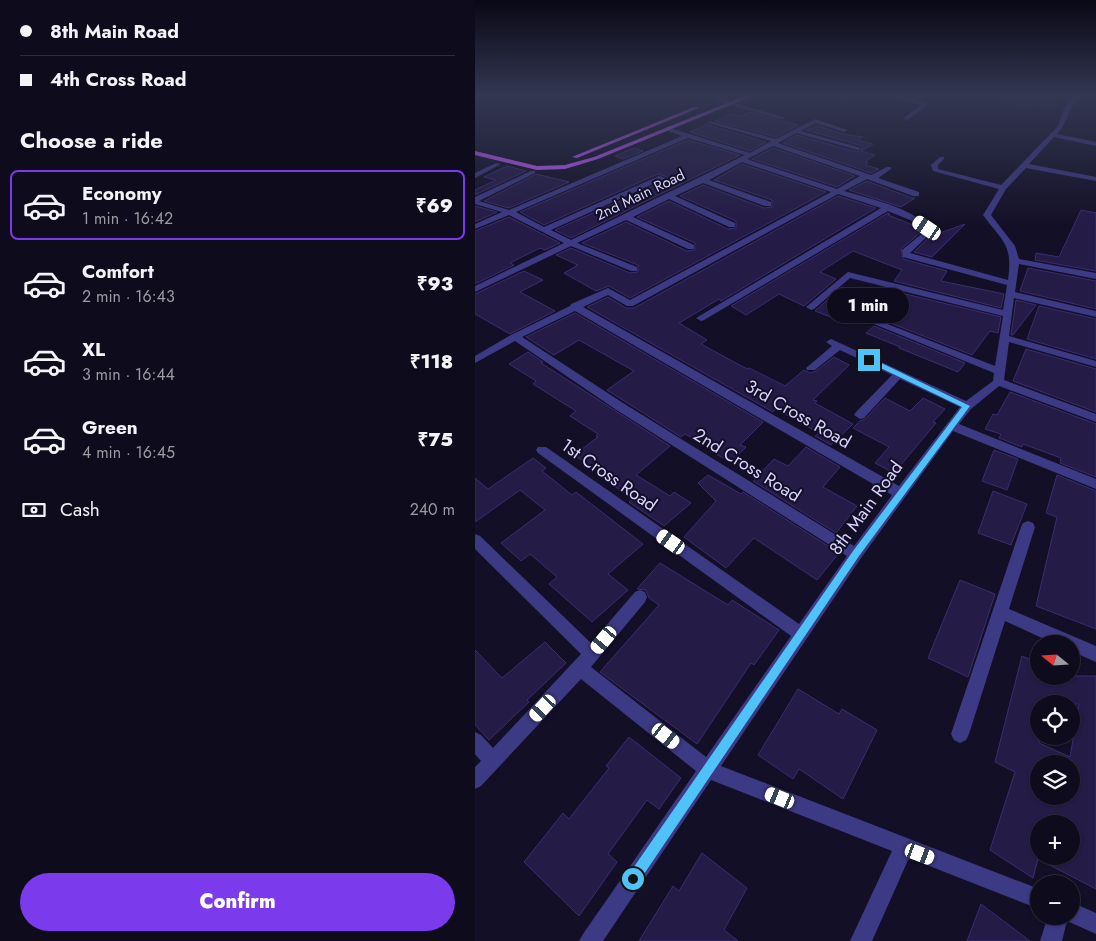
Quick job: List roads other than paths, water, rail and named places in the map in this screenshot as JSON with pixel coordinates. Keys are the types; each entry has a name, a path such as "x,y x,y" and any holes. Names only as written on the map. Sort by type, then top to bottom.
{"main road":[{"path":"537,159 546,161 570,159 620,139"},
{"path":"475,153 537,168 565,168 643,139"},
{"path":"475,146 502,151"}],"street":[{"path":"475,227 680,139"},
{"path":"696,139 751,156"},
{"path":"763,139 916,194"},
{"name":"2nd Main Road","path":"475,289 572,244 782,139"},
{"path":"824,139 858,148"},
{"path":"999,377 1015,261 1011,246 987,215 1003,188 1050,139"},
{"path":"1072,139 1096,144"},
{"path":"942,158 934,165 935,170 1003,188"},
{"path":"742,160 887,208 915,220 927,228 929,232 905,252 906,255 1096,314"},
{"path":"475,176 498,164"},
{"path":"1023,165 1096,179"},
{"path":"475,360 574,306 608,291 631,304 839,192 889,168"},
{"path":"475,201 533,172"},
{"path":"544,230 662,178"},
{"path":"703,180 768,204"},
{"path":"669,196 732,225"},
{"path":"475,201 509,212 572,244 634,269"},
{"path":"701,318 887,208"},
{"path":"627,217 691,247"},
{"path":"1015,261 1096,276"},
{"path":"811,307 848,275 1008,314"},
{"name":"3rd Cross Road","path":"574,306 901,494"},
{"path":"875,322 1096,418"},
{"name":"2nd Cross Road","path":"515,337 619,406 856,554"},
{"path":"1004,338 1096,364"},
{"path":"811,368 835,344 967,406"},
{"path":"859,415 899,374"},
{"name":"8th Main Road","path":"590,941 856,554 951,425 967,406 999,377"},
{"path":"951,425 1096,484"},
{"name":"1st Cross Road","path":"542,450 800,634"},
{"path":"960,734 1028,527"},
{"path":"475,540 592,654"},
{"path":"475,780 580,668 640,597"},
{"path":"1000,612 1096,654"},
{"path":"580,668 709,770 903,848 1030,896"},
{"path":"475,741 493,761"},
{"path":"861,941 903,848"},
{"path":"1080,916 1096,924"},
{"path":"1051,941 1055,925"}]}
